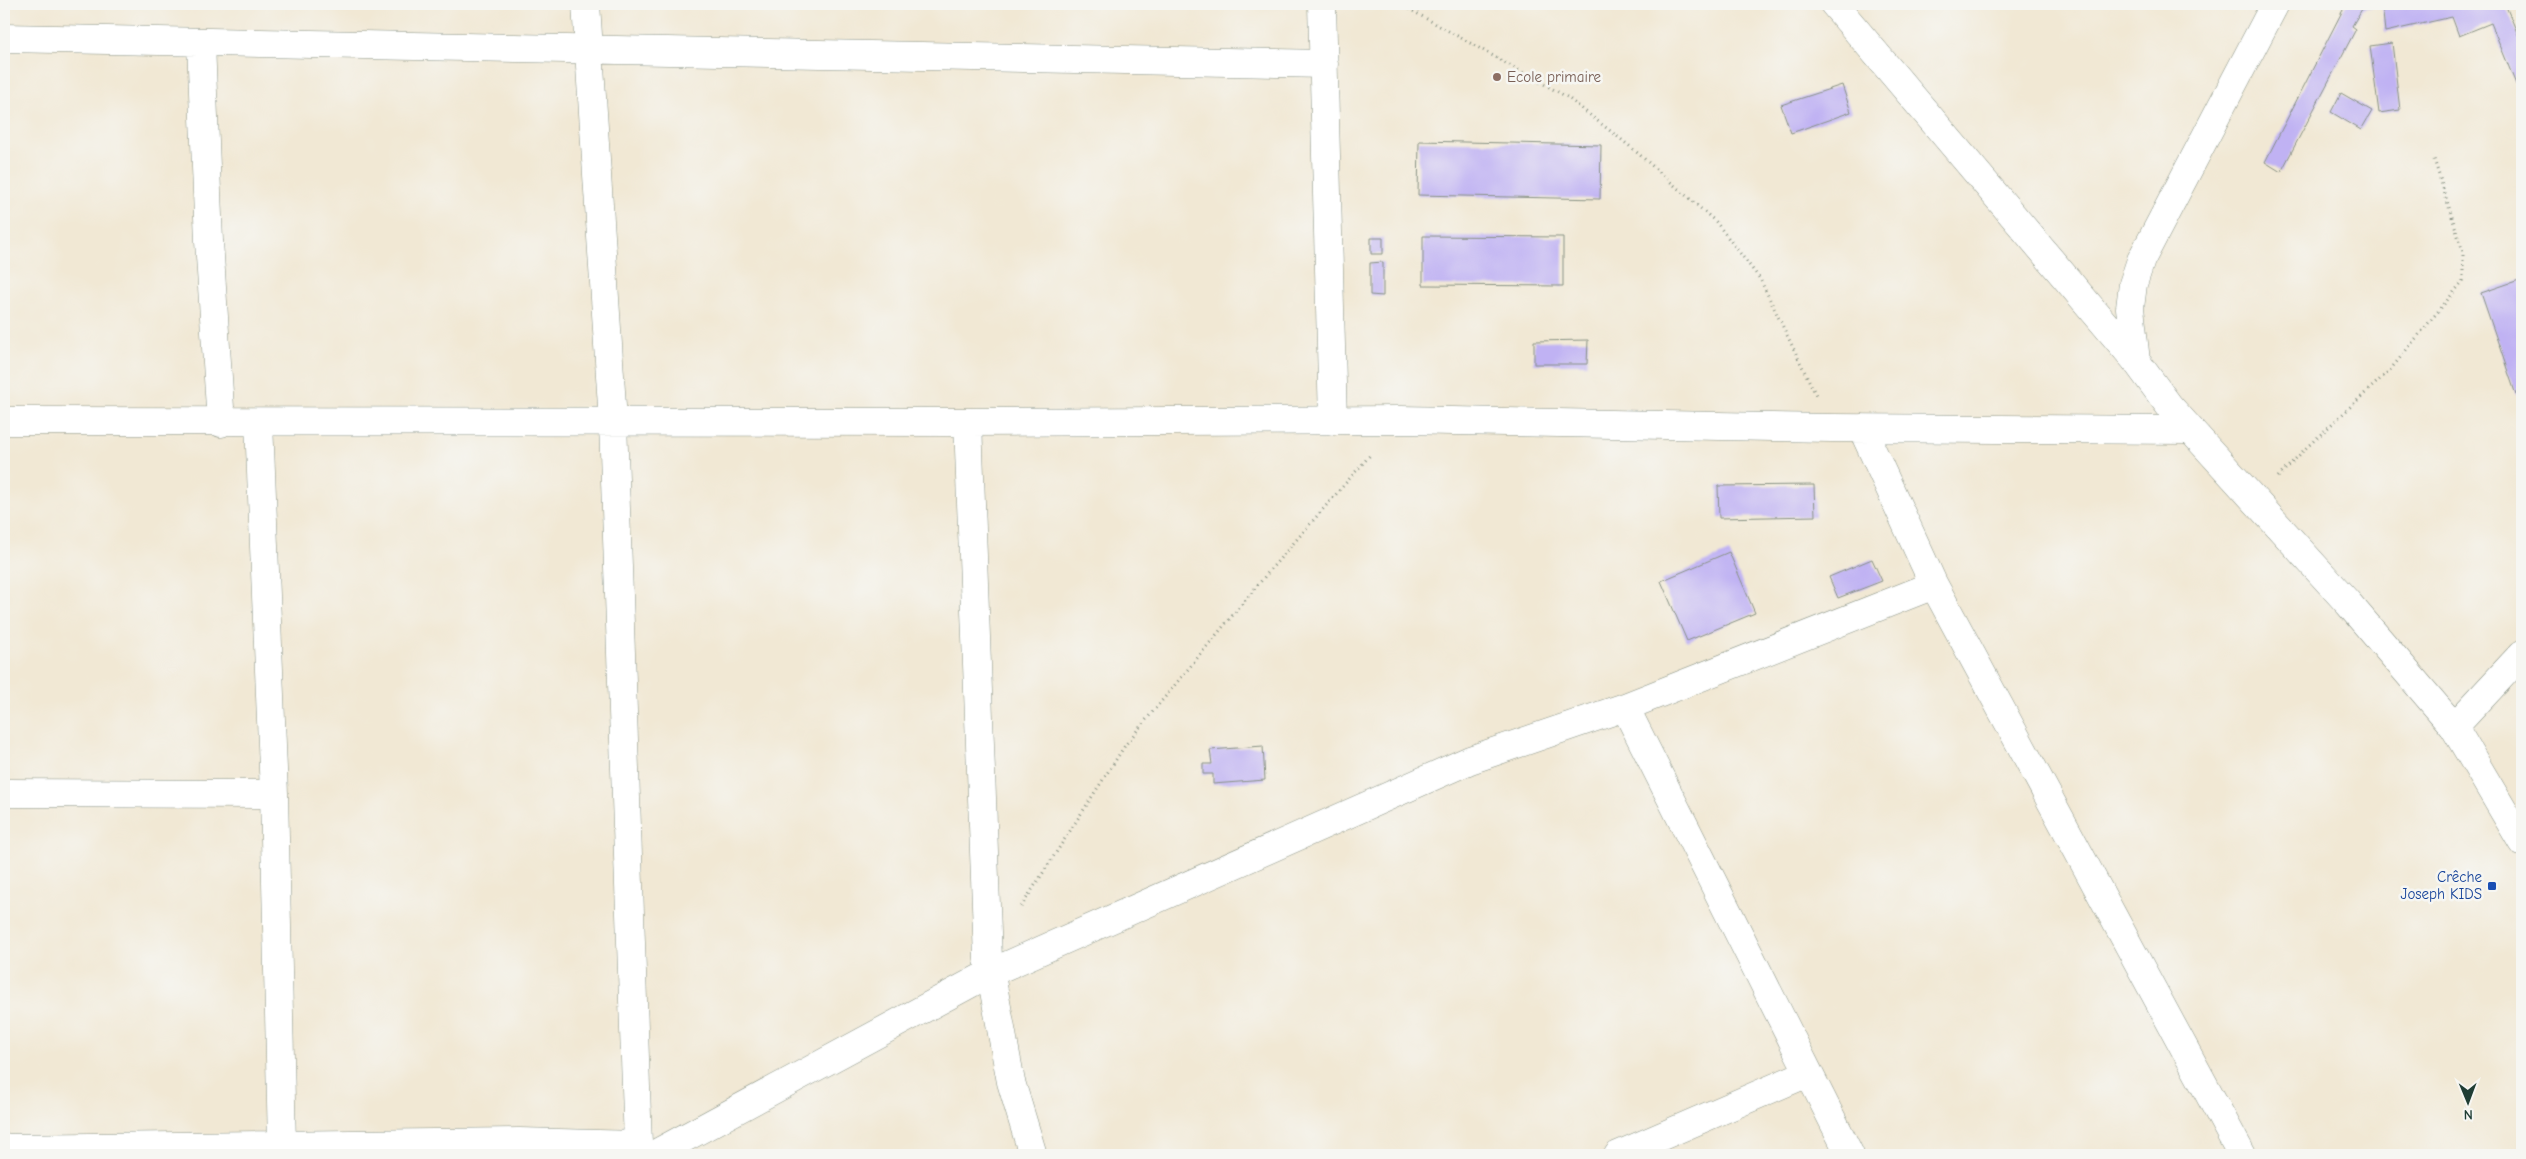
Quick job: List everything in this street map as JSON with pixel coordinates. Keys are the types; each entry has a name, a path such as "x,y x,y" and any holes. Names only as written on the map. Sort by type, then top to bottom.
{"street":[{"path":"586,4 613,422 644,1152"},
{"path":"1322,4 1333,421"},
{"path":"1834,4 2136,361 2190,430 2348,603 2454,728 2522,842"},
{"path":"2136,361 2130,308 2132,284 2141,260 2275,4"},
{"path":"4,38 1324,64"},
{"path":"201,43 209,241 221,422"},
{"path":"4,421 968,422 1401,420 1832,428 2190,430"},
{"path":"260,422 274,794 284,1150"},
{"path":"968,422 990,973 1011,1082 1033,1155"},
{"path":"1862,428 1934,585 2242,1155"},
{"path":"4,1148 284,1150 519,1142 644,1152 990,973 1470,760 1625,707 1934,585"},
{"path":"2454,728 2522,654"},
{"path":"1625,707 1850,1155"},
{"path":"4,793 274,794"},
{"path":"1618,1155 1808,1073"}],"path":[{"path":"1400,4 1567,97 1632,148 1716,222 1760,279 1832,428"},
{"path":"2255,501 2306,448 2390,370 2463,281 2463,252 2433,156"},
{"path":"1019,910 1126,744 1271,569 1401,420"}],"building":[{"path":"2346,4 2381,5 2362,9 2352,26 2356,29 2281,172 2265,162"},
{"path":"2382,4 2505,4 2522,44 2522,99 2491,23 2459,36 2452,17 2385,32"},
{"path":"2392,43 2400,110 2379,113 2370,46"},
{"path":"1842,85 1851,112 1791,133 1781,105"},
{"path":"2341,93 2372,111 2361,130 2331,112"},
{"path":"1419,141 1601,145 1600,199 1418,195"},
{"path":"1423,236 1563,237 1563,286 1423,285"},
{"path":"1371,238 1383,238 1383,254 1371,254"},
{"path":"1383,262 1383,296 1370,295 1370,263"},
{"path":"2522,279 2522,393 2516,395 2481,293"},
{"path":"1588,340 1587,364 1534,364 1534,341"},
{"path":"1814,485 1815,516 1719,518 1718,486"},
{"path":"1729,552 1755,613 1687,641 1661,581"},
{"path":"1872,559 1882,581 1838,598 1829,577"},
{"path":"1263,746 1265,780 1213,784 1213,774 1203,774 1203,764 1212,764 1210,750"}],"place":[{"name":"Ecole primaire","path":"1497,77"},
{"name":"Crêche Joseph KIDS","path":"2492,886"}]}
